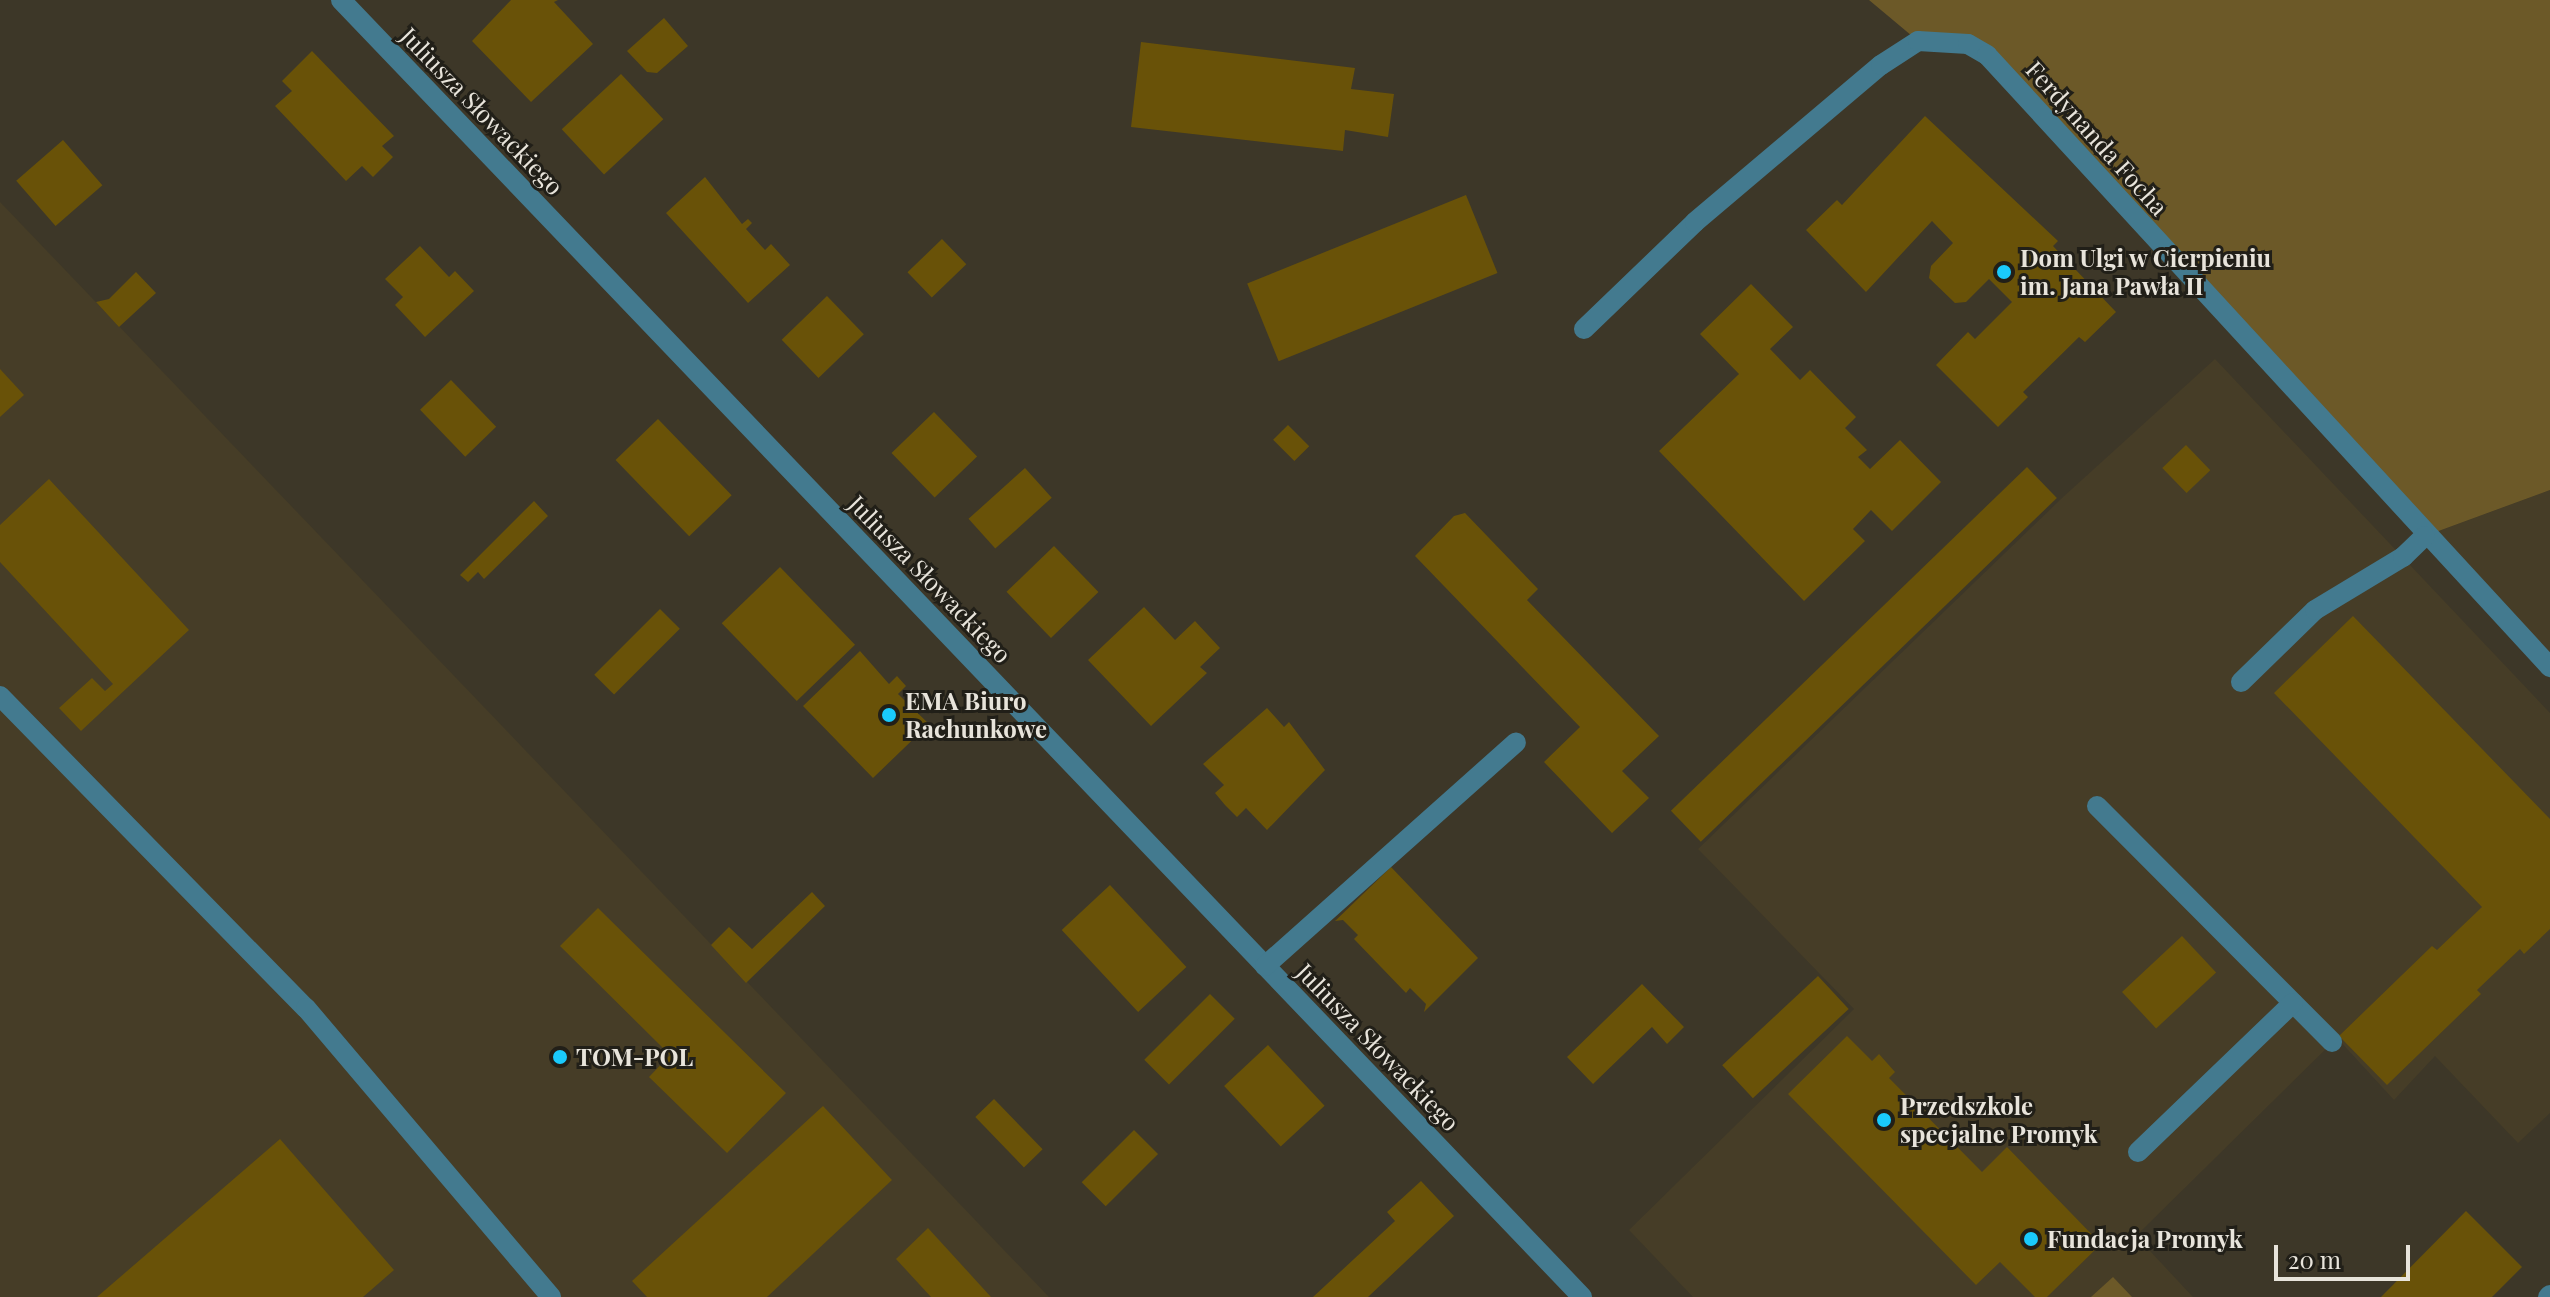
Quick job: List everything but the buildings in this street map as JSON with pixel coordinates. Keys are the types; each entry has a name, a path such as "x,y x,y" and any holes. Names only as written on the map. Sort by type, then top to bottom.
{"street":[{"name":"Juliusza Słowackiego","path":"341,0 1582,1297"},
{"name":"Ferdynanda Focha","path":"1584,329 1695,222 1881,65 1918,41 1968,44 1996,65 2425,536 2550,667"},
{"path":"2241,682 2315,610 2403,557 2425,536"},
{"path":"0,696 306,1008 551,1297"},
{"path":"1265,966 1516,742"},
{"path":"2097,806 2332,1042"},
{"path":"2138,1152 2293,1003"}],"shaded area":[{"path":"1869,0 2550,0 2550,490 2425,536 1987,55 1918,41"},
{"path":"0,202 1049,1297 0,1297"},
{"path":"2215,359 2550,713 2550,1113 2518,1143 2435,1056 2394,1100 2337,1038 2136,1236 2193,1297 1693,1297 1629,1230 1854,1009 1698,849 2062,498"},
{"path":"2550,490 2550,667 2425,536"},
{"path":"2113,1277 2132,1297 2091,1297"}],"place":[{"name":"Dom Ulgi w Cierpieniu im. Jana Pawła II","path":"2004,272"},
{"name":"EMA Biuro Rachunkowe","path":"889,715"},
{"name":"TOM-POL","path":"560,1057"},
{"name":"Przedszkole specjalne Promyk","path":"1884,1120"},
{"name":"Fundacja Promyk","path":"2031,1239"}]}
